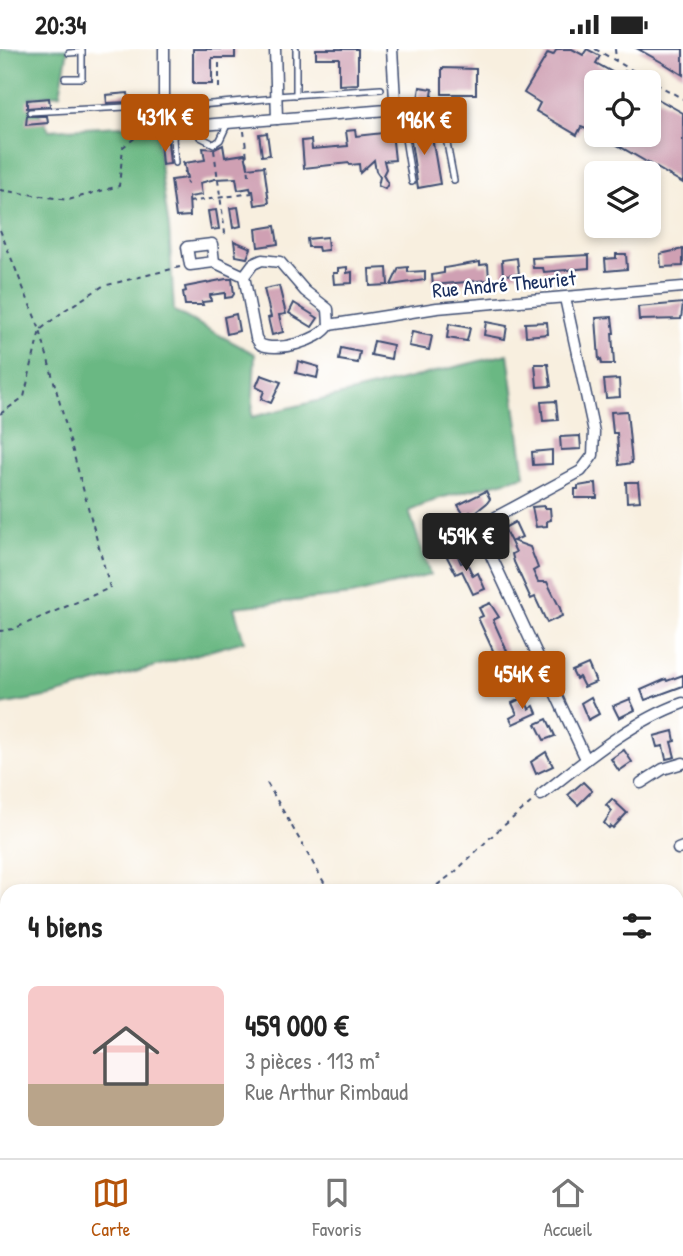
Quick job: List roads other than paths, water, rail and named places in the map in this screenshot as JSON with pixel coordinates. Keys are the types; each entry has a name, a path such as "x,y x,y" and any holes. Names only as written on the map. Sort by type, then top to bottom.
{"street":[{"path":"164,49 164,111 178,127 397,107 392,49"},
{"path":"275,49 277,119"},
{"path":"214,262 212,243 187,247 190,265 214,262 244,276"},
{"path":"262,260 280,262 305,291 328,309 329,325 326,331 314,339 266,348 256,338 244,276 253,264 262,260"},
{"name":"Rue André Theuriet","path":"329,325 437,308 683,287"},
{"path":"565,297 594,432 593,455 581,471 496,517 489,531 487,547 586,759"},
{"path":"541,795 586,759 656,714 683,703"},
{"path":"640,783 663,769 683,763"}],"lane":[{"path":"296,49 296,95"},
{"path":"65,78 82,78 82,51 69,53"},
{"path":"179,107 380,89"},
{"path":"412,182 397,107 437,109 441,112 454,180"},
{"path":"30,113 164,111"},
{"path":"194,126 201,137 214,144 224,135 228,123"},
{"path":"175,163 173,138 178,127"}]}
